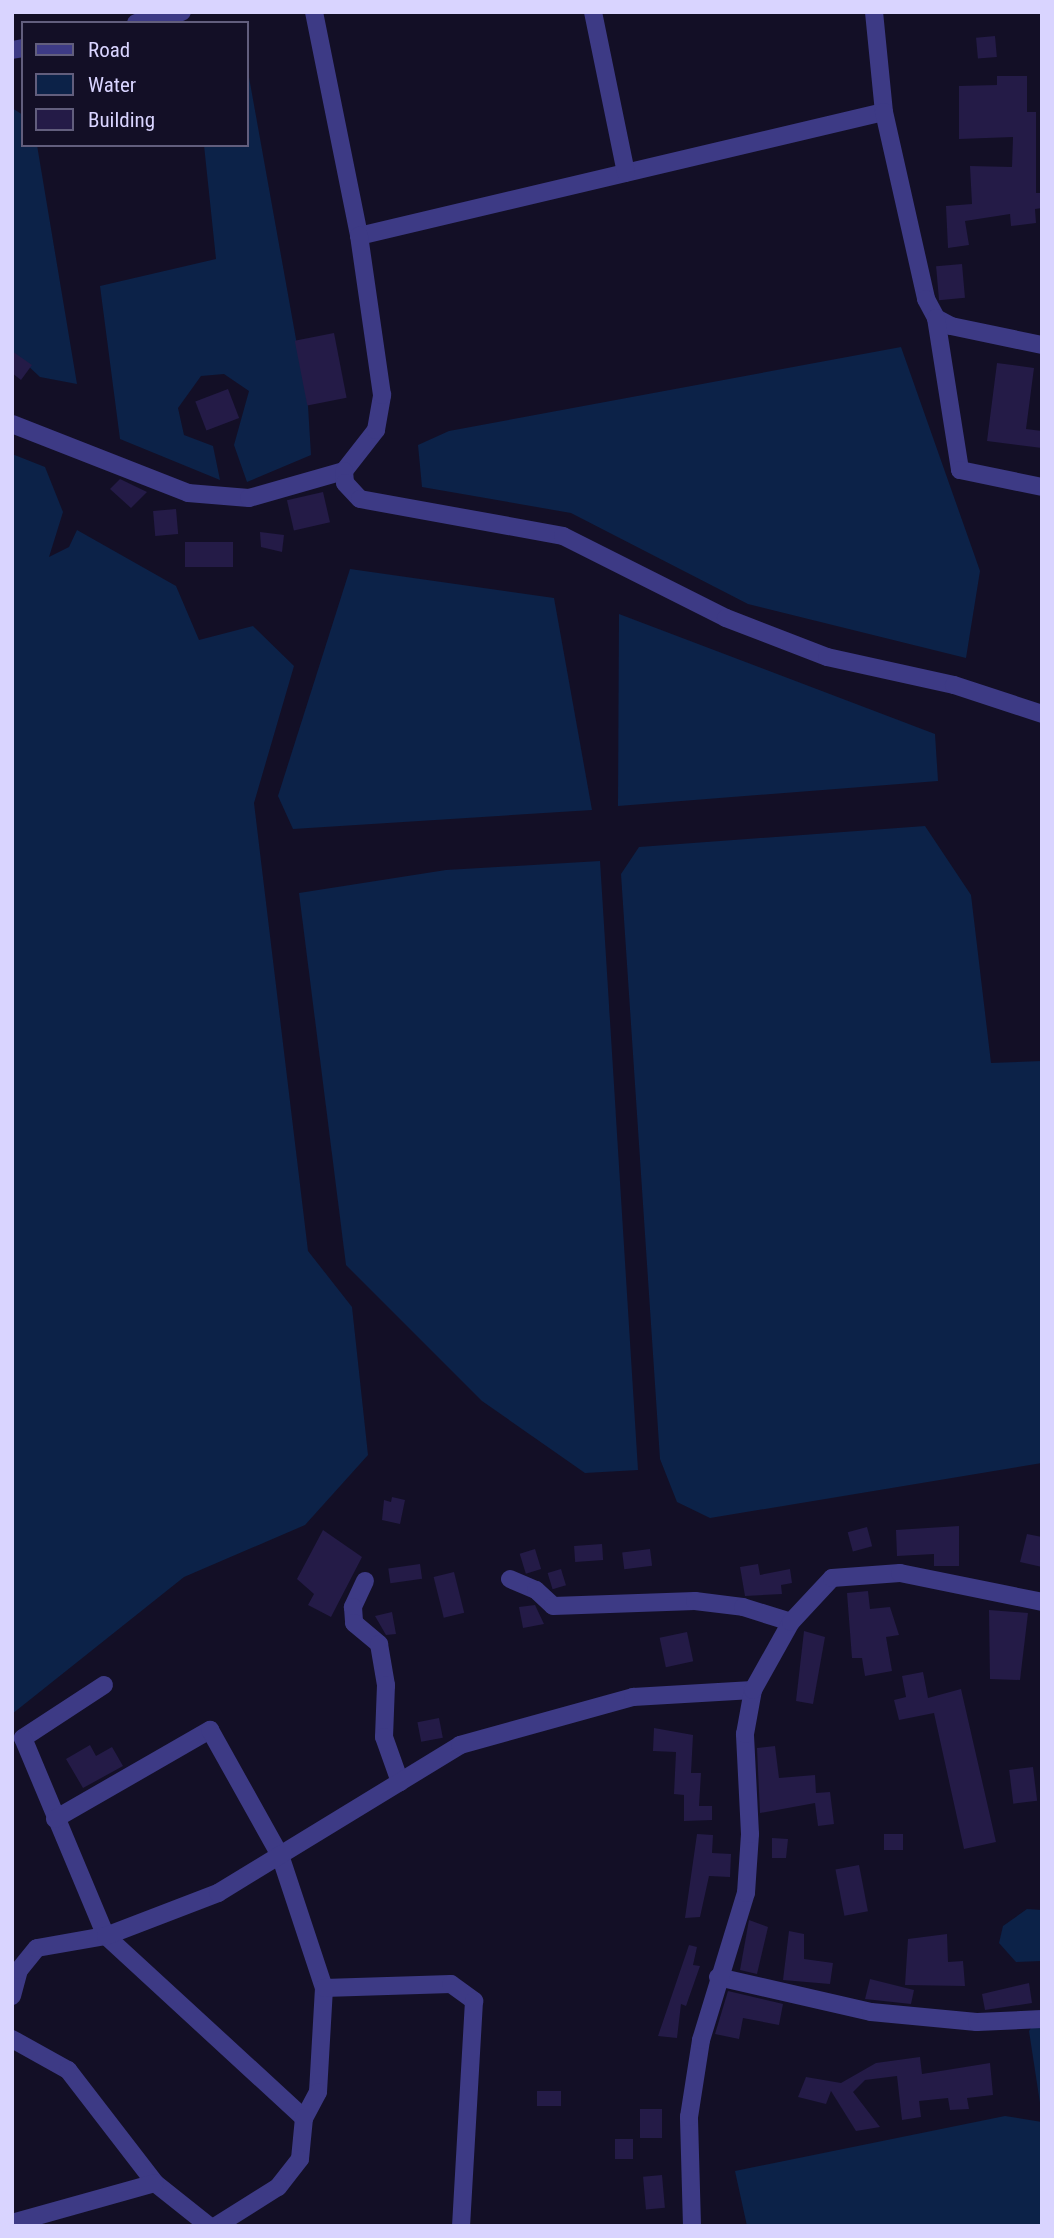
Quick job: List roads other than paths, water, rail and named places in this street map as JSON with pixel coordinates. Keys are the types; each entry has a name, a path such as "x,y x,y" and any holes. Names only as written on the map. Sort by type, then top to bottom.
{"street":[{"path":"145,21 183,12"},
{"path":"12,424 188,493 248,498 344,471 376,430 382,395 359,236 314,12"},
{"path":"593,12 626,173"},
{"path":"874,12 884,112 926,299 936,318 960,470 1042,487"},
{"path":"359,236 884,112"},
{"path":"936,318 951,326 1042,345"},
{"path":"344,471 345,484 360,499 563,536 726,618 827,657 954,685 1042,714"},
{"path":"692,2226 689,2117 718,1977 746,1893 750,1834 745,1734 753,1690 791,1622 832,1578 900,1573 1042,1602"},
{"path":"510,1579 536,1590 553,1606 695,1601 743,1607 791,1622"},
{"path":"365,1581 353,1606 354,1623 379,1644 384,1737 400,1782"},
{"path":"104,1685 23,1738 106,1936 304,2118"},
{"path":"12,1996 19,1970 37,1948 106,1936 218,1893 460,1745 633,1698 753,1690"},
{"path":"55,1819 210,1730 280,1855 324,1988 318,2092 304,2118 300,2159 278,2187 215,2226"},
{"path":"718,1977 872,2012 977,2022 1042,2018"},
{"path":"324,1988 451,1984 474,2001 460,2226"},
{"path":"12,2039 68,2070 155,2183 209,2226"},
{"path":"12,2223 155,2183"}],"water":[{"path":"248,72 308,406 311,455 247,482 234,445 249,391 224,374 201,376 178,408 184,435 213,446 220,480 120,439 100,286 216,259 204,147 248,147"},
{"path":"12,108 21,114 21,147 37,147 77,384 40,377 12,351"},
{"path":"901,347 980,571 966,658 748,604 571,513 422,487 418,445 449,431"},
{"path":"12,454 45,467 63,512 49,557 69,547 77,530 176,586 199,640 253,626 294,666 254,803 308,1251 352,1307 368,1455 305,1525 184,1577 12,1714"},
{"path":"350,569 554,598 592,810 293,829 278,796"},
{"path":"619,614 935,734 938,781 618,806"},
{"path":"925,826 971,895 991,1063 1042,1061 1042,1463 710,1518 677,1502 660,1459 621,874 639,847"},
{"path":"600,861 638,1470 585,1473 482,1401 346,1265 299,893 446,870"},
{"path":"1027,1909 1042,1910 1042,1961 1016,1962 999,1943 1003,1926"},
{"path":"1037,2019 1042,2019 1042,2116 1029,2031"},
{"path":"1005,2116 1042,2122 1042,2226 747,2226 735,2171"}]}
